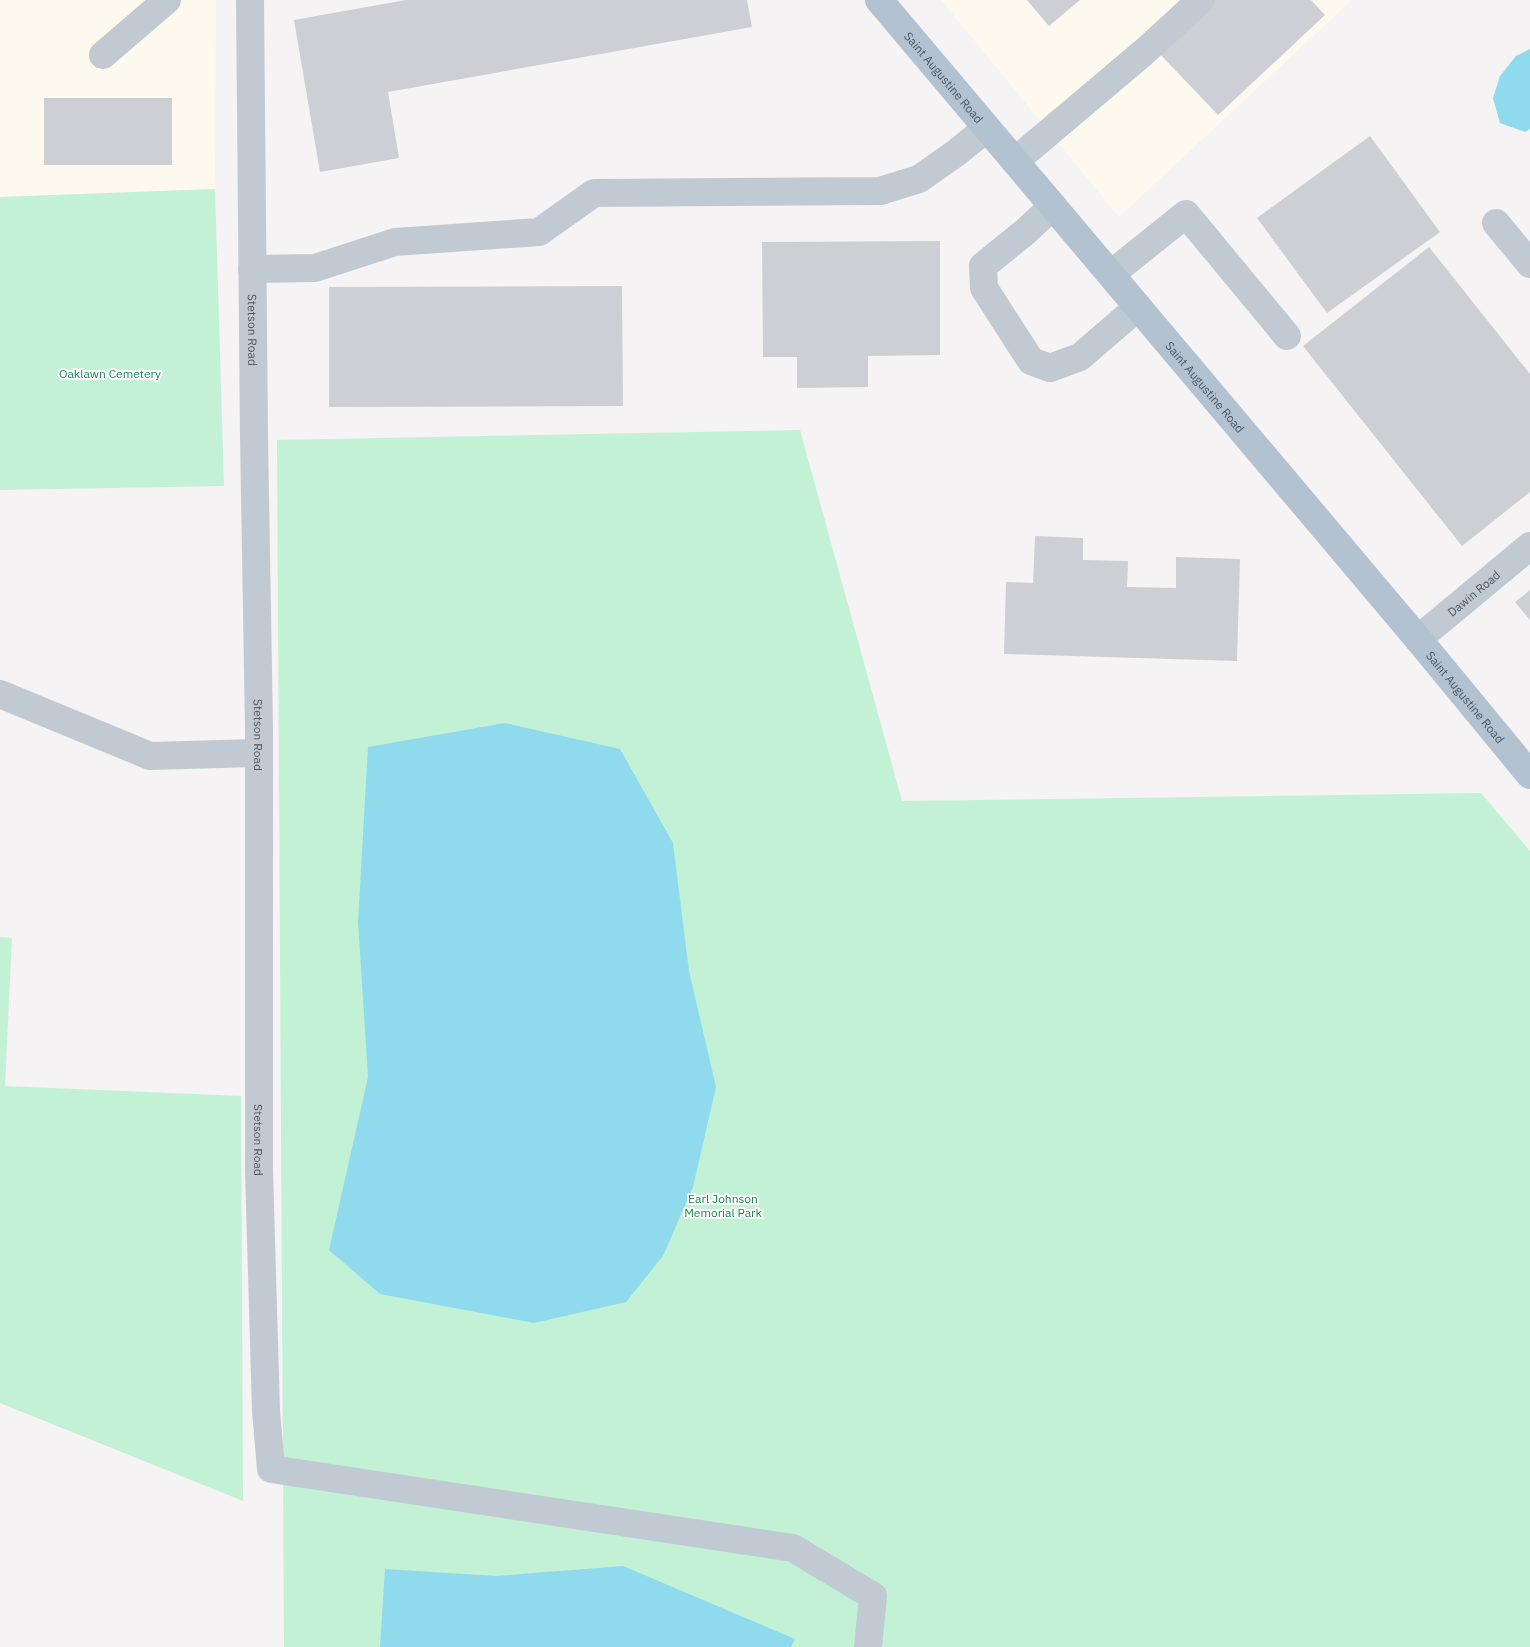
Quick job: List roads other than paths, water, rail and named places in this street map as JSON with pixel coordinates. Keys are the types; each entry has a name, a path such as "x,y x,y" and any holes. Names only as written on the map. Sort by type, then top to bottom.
{"main road":[{"name":"Saint Augustine Road","path":"879,0 1418,639 1530,775"}],"street":[{"path":"103,55 167,0"},
{"name":"Stetson Road","path":"250,0 259,753 259,1171 266,1411 271,1469 793,1548 873,1596 868,1647"},
{"path":"1015,161 1144,52 1201,0"},
{"path":"252,268 315,268 395,242 539,232 594,193 880,191 919,178 956,153 987,128"},
{"path":"1053,206 1025,232 983,266 984,288 1031,361 1050,368 1080,356 1138,307"},
{"path":"1111,274 1186,214 1287,336"},
{"path":"1496,223 1530,264"},
{"name":"Dawin Road","path":"1418,639 1530,546"},
{"path":"0,694 150,756 259,753"}],"water":[{"path":"1530,49 1530,129 1525,132 1500,123 1493,98 1500,76 1516,56"},
{"path":"505,723 620,749 673,843 689,971 716,1087 693,1187 663,1256 626,1302 534,1323 380,1294 329,1250 368,1077 358,922 368,747"},
{"path":"623,1566 795,1639 791,1647 380,1647 385,1569 496,1576"}],"park label":[{"name":"Oaklawn Cemetery","path":"110,373"},
{"name":"Earl Johnson Memorial Park","path":"723,1205"}]}
